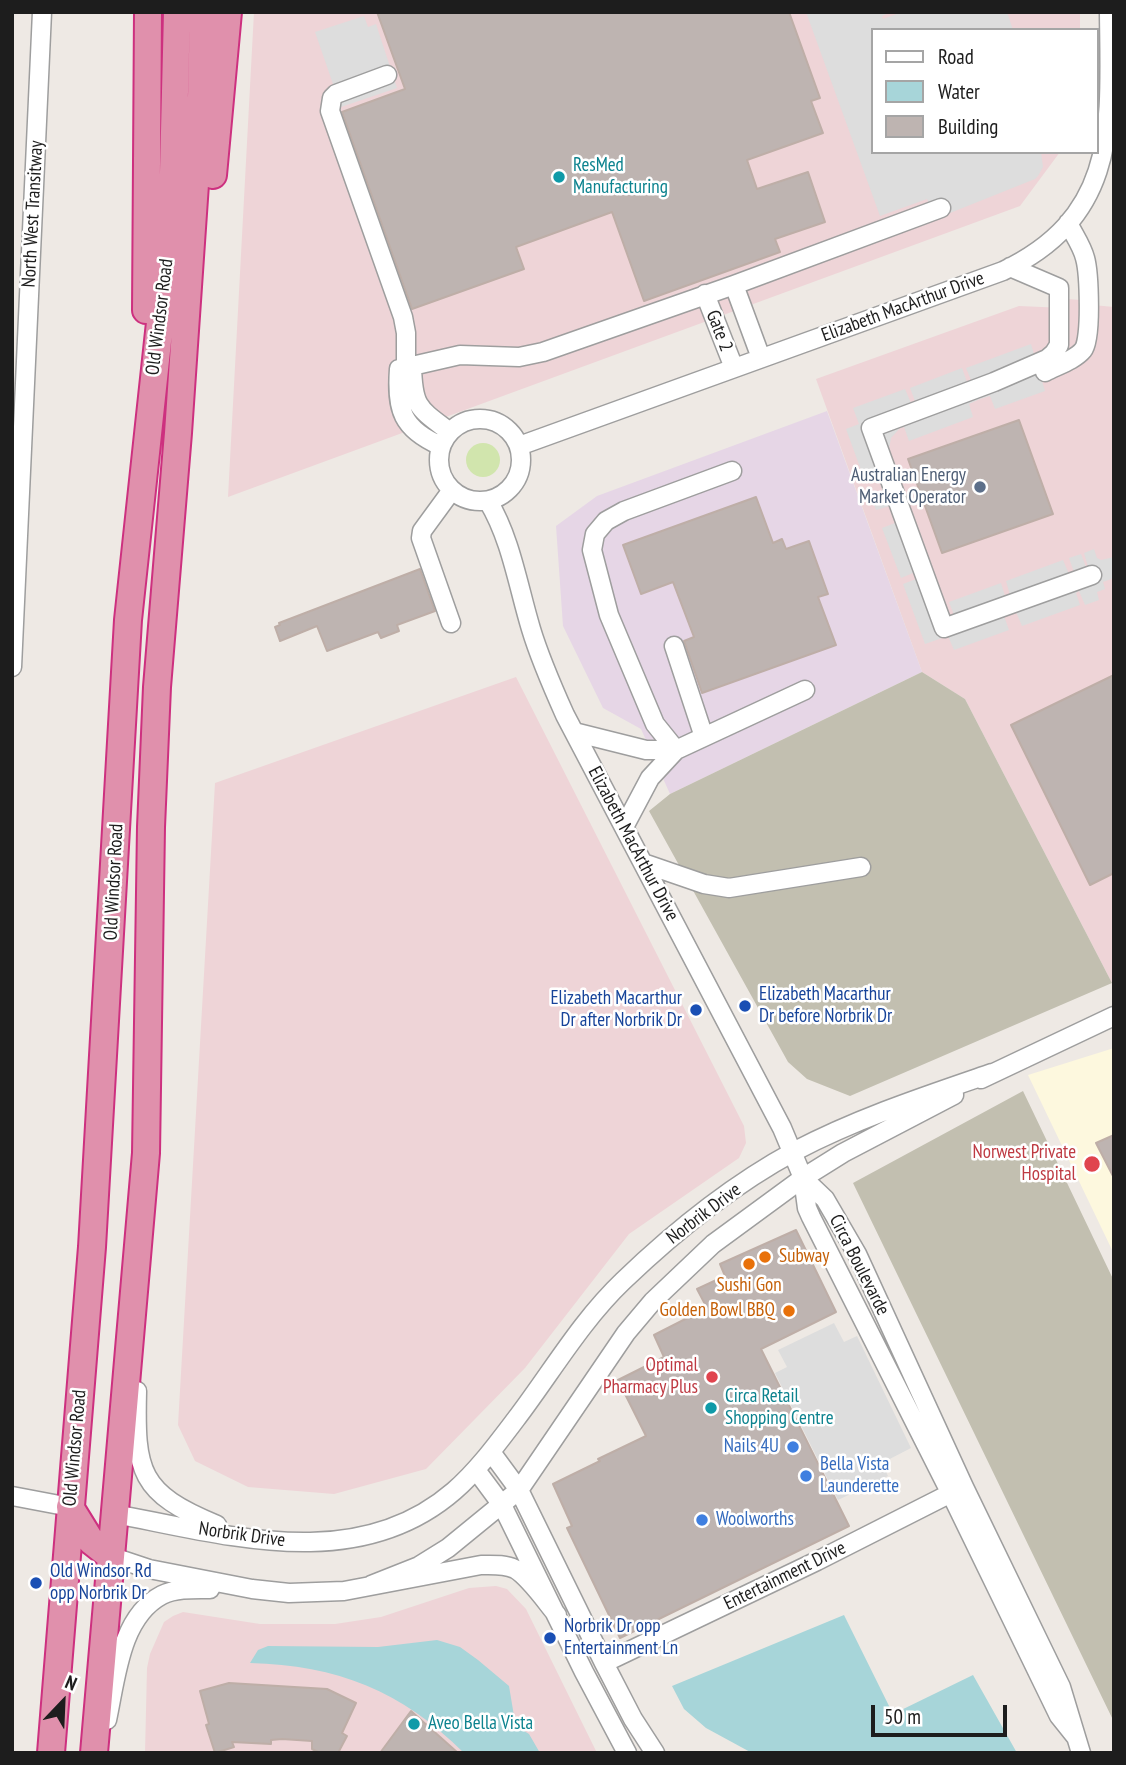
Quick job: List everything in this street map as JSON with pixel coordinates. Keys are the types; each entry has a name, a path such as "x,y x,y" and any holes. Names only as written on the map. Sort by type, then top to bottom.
{"highway":[{"path":"145,448 148,12"},
{"name":"Old Windsor Road","path":"51,1753 99,1145 128,620 172,211 177,12"},
{"name":"Old Windsor Road","path":"94,1753 146,1153 151,827 156,725 201,96 203,12"},
{"path":"178,433 199,310 228,12"},
{"path":"70,1507 115,1514"},
{"path":"70,1507 91,1541 110,1556"}],"street":[{"name":"North West Transitway","path":"12,667 42,12"},
{"name":"Elizabeth MacArthur Drive","path":"519,446 1010,267 1044,247 1082,204 1097,174 1107,141 1110,108 1109,12"},
{"path":"387,75 336,94 332,98 330,111 406,333 406,367 398,390 402,414 418,435 446,439"},
{"path":"406,367 460,355 527,356 734,285 942,208"},
{"path":"993,382 1045,372 1084,348 1089,304 1087,269 1082,250 1068,223"},
{"path":"1010,267 1059,288 1059,345 1055,354 993,382 871,428 944,628 1092,575"},
{"name":"Gate 2","path":"734,285 761,359"},
{"name":"Gate 2","path":"705,294 734,368"},
{"path":"468,421 490,421 503,427 519,446 521,460 518,474 509,489 488,500 474,501 455,493 440,472 438,459 446,439 458,425 468,421"},
{"path":"676,750 655,724 609,615 592,550 595,534 606,521 624,511 732,471"},
{"path":"451,623 421,538 422,531 452,490"},
{"name":"Elizabeth MacArthur Drive","path":"488,500 501,523 545,671 793,1152 803,1178"},
{"path":"674,646 704,737"},
{"path":"578,739 641,754 676,750 805,690"},
{"path":"624,827 650,778 676,750"},
{"path":"641,754 648,765 650,778"},
{"path":"643,863 704,884 729,888 861,867"},
{"name":"Norbrik Drive","path":"371,1585 429,1560 448,1548 519,1490 626,1333 653,1301 713,1244 803,1178 844,1153 992,1073 1114,1016"},
{"name":"Norbrik Drive","path":"115,1514 259,1539 318,1543 347,1540 419,1516 454,1491 476,1470 590,1318 620,1284 679,1231 756,1175 793,1152 889,1108 992,1073"},
{"path":"146,1153 136,1438 141,1460 154,1489 172,1503 215,1524 259,1539"},
{"name":"Circa Boulevarde","path":"803,1178 825,1199 857,1254 957,1490"},
{"name":"Circa Boulevarde","path":"803,1178 807,1208 811,1217 1061,1687 1078,1744"},
{"path":"491,1452 519,1490 604,1663 633,1719 655,1753"},
{"name":"Norbrik Drive","path":"476,1470 502,1505 627,1753"},
{"name":"Entertainment Drive","path":"604,1663 957,1490"},
{"path":"12,1496 70,1507"},
{"name":"Norbrik Drive","path":"110,1556 142,1567 252,1589 289,1593 315,1593 481,1565 500,1565 513,1568 522,1575 557,1615"},
{"path":"101,1753 126,1642 131,1629 147,1607 162,1595 175,1591 252,1589"}],"shaded area":[{"path":"254,12 1080,12 1080,28 870,28 870,154 1059,154 1020,206 228,497"},
{"path":"806,12 891,12 882,16 883,19 902,12 1007,12 1012,28 870,28 870,154 1041,154 1043,167 1038,176 935,219 927,199 880,216"},
{"path":"364,16 368,27 376,24 397,88 341,107 315,32"},
{"path":"1066,299 1081,300 1082,304 1114,307 1112,983 965,699 922,672 816,379 1019,306 1065,308"},
{"path":"1031,344 1045,391 995,409 990,396 980,399 969,404 973,417 909,441 904,427 900,428 891,438 889,449 952,616 954,615 949,602 1001,583 1005,596 1010,595 1006,581 1063,560 1069,574 1074,572 1069,558 1081,554 1088,567 1084,553 1094,549 1097,558 1101,560 1114,557 1114,578 1103,582 1105,589 1097,592 1099,600 1085,605 1079,591 1076,593 1080,605 1022,626 1016,612 1004,616 1009,630 954,650 948,636 925,644 903,584 916,579 913,573 901,578 882,528 895,523 890,506 876,510 871,497 883,492 878,476 865,481 846,429 859,424 853,408 905,389 911,403 915,401 910,388 962,368 967,382 971,380 966,368"},
{"path":"827,411 922,672 670,794 641,729 603,708 563,626 556,526 597,496"},
{"path":"922,672 965,699 1112,983 850,1096 807,1079 788,1062 649,811 670,794"},
{"path":"516,677 744,1126 746,1143 739,1158 629,1234 525,1368 426,1469 334,1494 248,1487 195,1461 178,1425 215,783"},
{"name":"Norwest Private Hospital","path":"1114,1048 1114,1254 1028,1075"},
{"path":"1023,1091 1114,1281 1114,1722 853,1183"},
{"path":"834,1323 844,1342 857,1336 911,1448 882,1463 888,1476 838,1500 775,1373 787,1367 778,1350"},
{"path":"496,1586 507,1589 526,1609 597,1753 145,1753 147,1668 164,1622 173,1616 183,1612 260,1624 335,1624 381,1617 469,1588"}],"green space":[{"path":"483,443 495,448 500,460 495,472 483,477 471,472 466,460 471,448"}],"water":[{"path":"844,1615 893,1714 973,1675 1017,1753 752,1753 706,1728 684,1709 672,1686"},
{"path":"437,1640 460,1647 509,1686 514,1716 540,1753 464,1753 417,1713 366,1686 311,1669 250,1663 258,1650 268,1646 378,1647"}],"building":[{"name":"ResMed Manufacturing","path":"377,12 789,12 820,98 811,101 823,133 747,160 757,189 808,172 825,222 775,239 780,252 644,301 612,212 516,247 524,269 412,309 342,112 405,89"},
{"name":"Australian Energy Market Operator","path":"1019,420 1053,514 942,553 908,459"},
{"path":"756,497 773,543 782,539 786,549 809,541 828,594 818,597 836,645 702,693 684,641 694,637 673,582 641,594 623,545"},
{"path":"420,569 435,611 397,625 399,631 381,638 378,632 327,651 317,626 280,641 275,627 280,625 279,623"},
{"path":"1114,675 1114,873 1090,885 1011,725"},
{"path":"1114,1135 1114,1178 1096,1143"},
{"name":"Circa Retail Shopping Centre","path":"796,1230 836,1312 761,1349 849,1526 620,1638 567,1528 572,1526 553,1484 646,1436 618,1380 664,1357 654,1335 707,1308 697,1289 725,1276 720,1264"},
{"path":"229,1683 327,1689 356,1703 342,1733 347,1736 338,1753 320,1753 312,1749 312,1741 282,1739 271,1740 271,1744 232,1742 234,1747 215,1753 206,1725 209,1724 200,1691"},
{"name":"Aveo Bella Vista","path":"411,1711 458,1753 380,1753"}],"place":[{"name":"ResMed Manufacturing","path":"559,177"},
{"name":"Australian Energy Market Operator","path":"980,487"},
{"name":"Elizabeth Macarthur Dr before Norbrik Dr","path":"745,1006"},
{"name":"Elizabeth Macarthur Dr after Norbrik Dr","path":"696,1010"},
{"name":"Norwest Private Hospital","path":"1092,1164"},
{"name":"Subway","path":"765,1257"},
{"name":"Sushi Gon","path":"749,1264"},
{"name":"Golden Bowl BBQ","path":"789,1311"},
{"name":"Optimal Pharmacy Plus","path":"712,1377"},
{"name":"Circa Retail Shopping Centre","path":"711,1408"},
{"name":"Nails 4U","path":"793,1447"},
{"name":"Bella Vista Launderette","path":"806,1476"},
{"name":"Woolworths","path":"702,1520"},
{"name":"Old Windsor Rd opp Norbrik Dr","path":"36,1583"},
{"name":"Norbrik Dr opp Entertainment Ln","path":"550,1638"},
{"name":"Aveo Bella Vista","path":"414,1724"}]}
